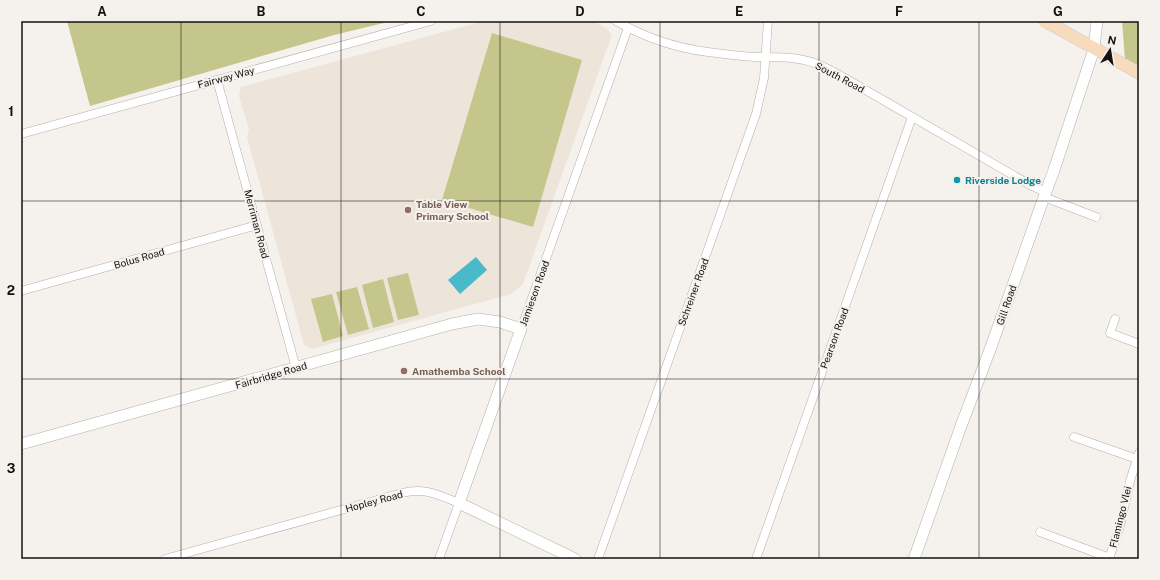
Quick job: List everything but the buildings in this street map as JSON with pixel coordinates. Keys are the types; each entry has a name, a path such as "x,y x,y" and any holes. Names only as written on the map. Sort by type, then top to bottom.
{"main road":[{"path":"1045,21 1139,74"}],"street":[{"name":"Fairway Way","path":"21,134 431,21"},
{"name":"South Road","path":"616,21 628,28 677,46 707,52 800,60 817,64 1045,194 1096,217"},
{"name":"Schreiner Road","path":"598,559 756,114 764,78 768,21"},
{"name":"Gill Road","path":"914,559 1054,170 1094,49 1097,21"},
{"name":"Jamieson Road","path":"439,559 628,28"},
{"name":"Merriman Road","path":"217,80 296,368"},
{"name":"Pearson Road","path":"756,559 912,117"},
{"name":"Bolus Road","path":"21,291 257,225"},
{"name":"Fairbridge Road","path":"21,444 464,321 478,319 488,320 500,322 521,329"},
{"path":"1115,319 1110,333 1139,344"},
{"path":"1074,437 1138,456"},
{"name":"Flamingo Vlei","path":"1109,558 1120,526 1130,481 1138,456"},
{"name":"Hopley Road","path":"165,559 411,491 435,493 575,559"},
{"path":"1040,532 1109,558"}],"shaded area":[{"name":"Table View Primary School","path":"484,21 593,21 607,29 612,35 523,284 511,294 312,349 304,345 247,137 249,129 239,96 241,87"}],"green space":[{"path":"67,21 392,21 334,35 90,106"},
{"path":"1122,21 1139,21 1139,67 1125,60"},
{"path":"492,33 582,60 533,227 442,200"},
{"path":"408,273 419,315 398,320 387,278"},
{"path":"383,279 394,322 373,328 362,285"},
{"path":"357,287 369,329 348,335 336,292"},
{"path":"332,294 343,336 323,342 311,299"}],"water":[{"path":"476,257 487,270 460,294 448,280"}],"place":[{"name":"Riverside Lodge","path":"957,180"},
{"name":"Table View Primary School","path":"408,210"},
{"name":"Amathemba School","path":"404,371"}]}
